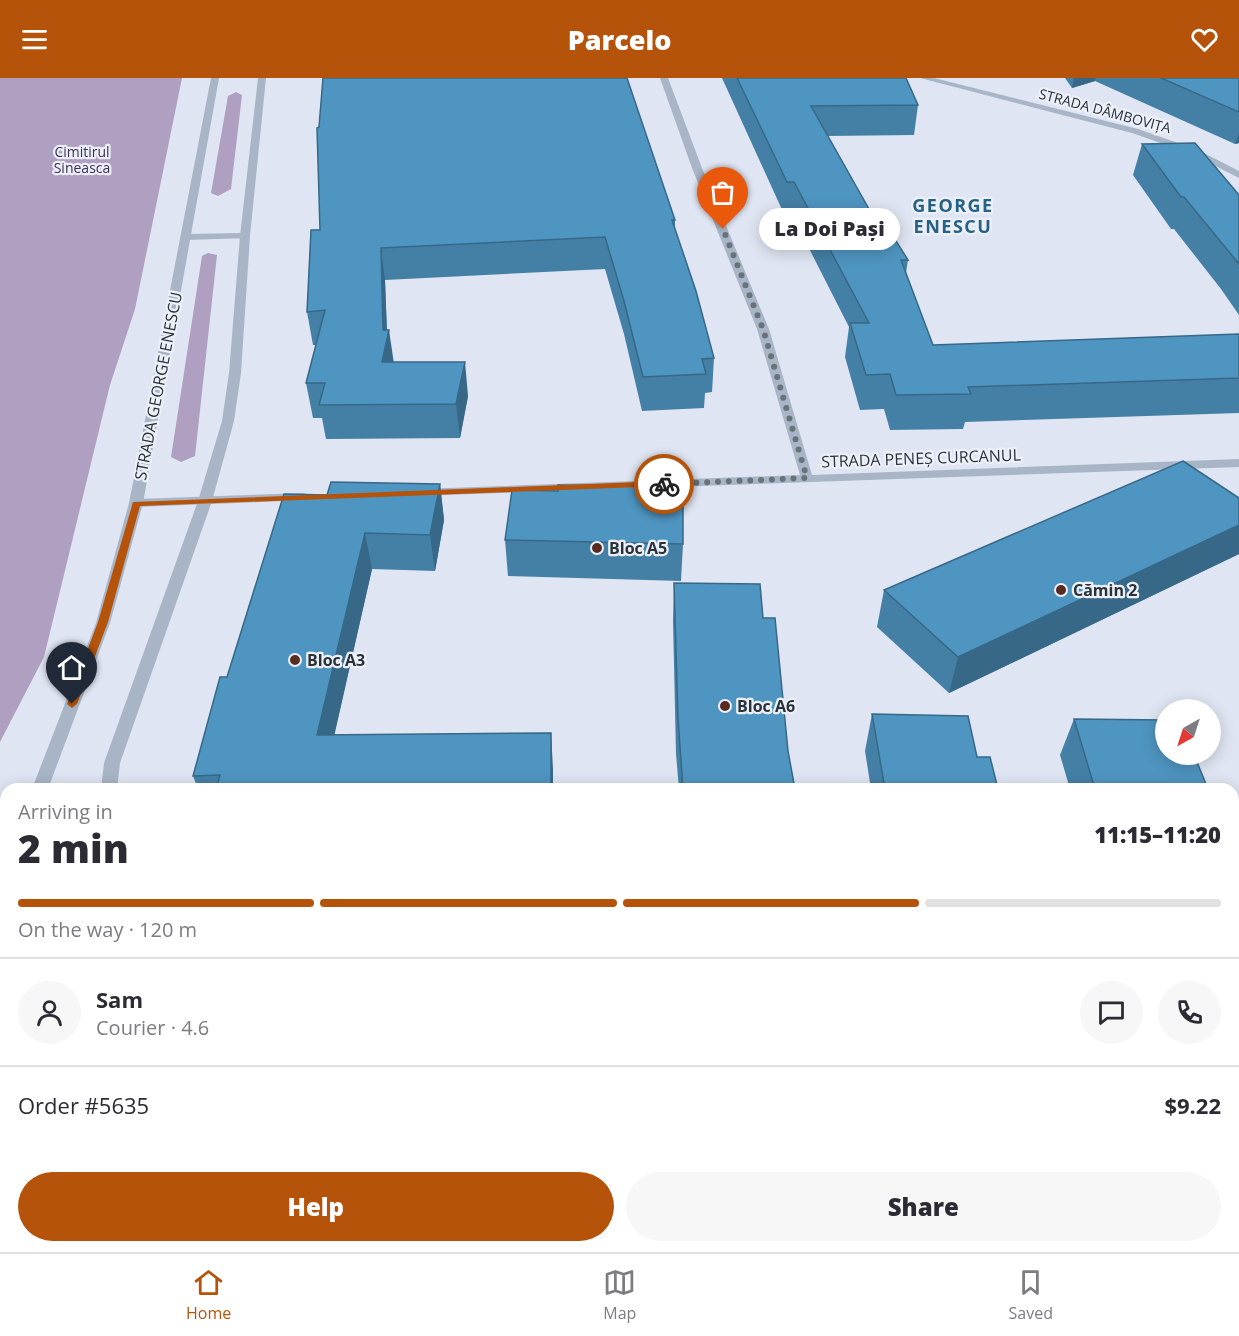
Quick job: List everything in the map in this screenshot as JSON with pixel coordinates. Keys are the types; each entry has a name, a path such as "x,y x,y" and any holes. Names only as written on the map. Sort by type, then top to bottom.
{"street":[{"name":"STRADA GEORGE ENESCU","path":"42,783 103,622 136,503 215,78"},
{"path":"110,783 112,763 205,501 228,421 235,373 245,236 262,78"},
{"path":"664,78 697,168 763,329 807,478"},
{"name":"STRADA DÂMBOVIȚA","path":"924,78 1135,131 1196,152 1239,175"},
{"path":"186,237 245,236"},
{"name":"STRADA PENEȘ CURCANUL","path":"410,493 1239,463"},
{"path":"136,503 319,496"}],"green space":[{"name":"Cimitirul Sineasca","path":"0,78 182,78 135,309 110,385 44,657 0,742"},
{"path":"236,92 242,95 231,189 218,196 211,193 228,96"},
{"path":"208,253 217,255 195,456 181,462 171,457 202,256"}],"building":[{"path":"323,78 627,78 675,220 672,220 696,291 714,358 702,359 706,374 643,377 605,237 381,248 383,330 389,330 382,362 465,362 456,404 319,405 325,383 306,383 325,310 307,312 311,230 320,230 317,128 319,127"},
{"path":"737,78 906,78 918,105 811,106 869,209 876,209 908,260 901,260 933,345 1239,334 1239,378 968,387 971,394 896,395 890,374 866,375 850,323 869,323 794,182 787,182"},
{"path":"1161,78 1239,78 1239,112"},
{"path":"1195,143 1239,195 1239,264 1184,197 1181,197 1142,144"},
{"path":"1183,461 1239,498 1239,525 958,657 884,590"},
{"path":"331,482 440,484 430,535 365,533 317,735 551,733 551,783 218,783 220,775 193,776 220,677 227,677 284,494 327,495"},
{"path":"558,485 683,487 683,544 505,540 512,490 558,491"},
{"path":"674,583 760,584 763,618 775,618 788,751 794,783 683,783"},
{"path":"872,714 968,716 977,757 990,757 996,783 884,783"},
{"path":"1074,719 1155,720 1155,765 1198,765 1206,783 1093,783"}],"way so far":[{"path":"664,484 807,478 763,329 723,229"}],"place":[{"name":"La Doi Pași","path":"723,229"},
{"name":"Bloc A5","path":"597,548"},
{"name":"Cămin 2","path":"1061,590"},
{"name":"Bloc A3","path":"295,660"},
{"name":"Bloc A6","path":"725,706"}],"district":[{"name":"GEORGE ENESCU","path":"953,216"}],"route":[{"path":"72,704 103,622 136,503 664,484"}]}
